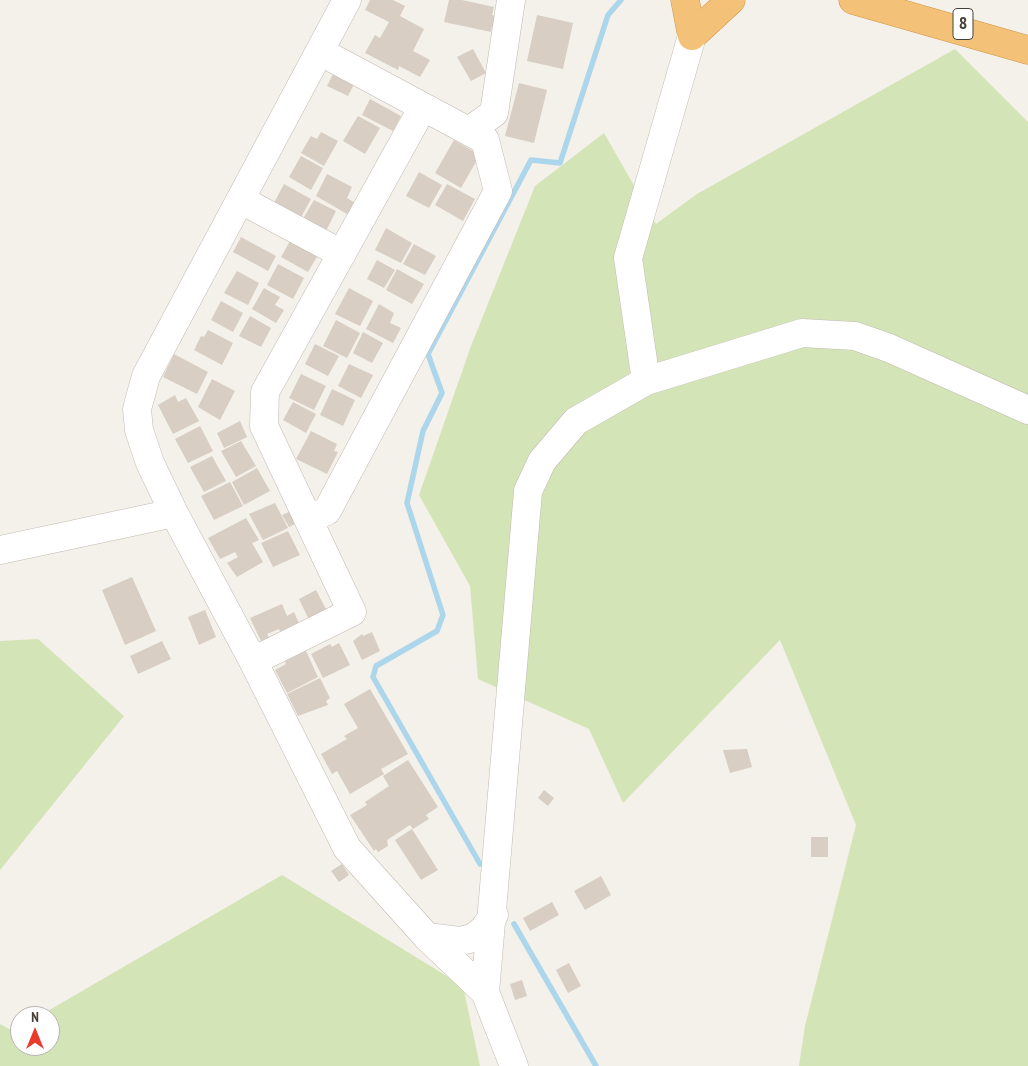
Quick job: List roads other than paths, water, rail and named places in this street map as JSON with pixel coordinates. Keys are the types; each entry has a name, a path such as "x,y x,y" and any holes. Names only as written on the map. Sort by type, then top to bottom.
{"highway":[{"path":"685,0 692,36"},
{"path":"692,36 731,0"},
{"path":"853,0 1028,49"},
{"name":"8","path":"898,0 1028,49"}],"street":[{"path":"347,0 321,52 174,321 146,376 137,409 139,430 150,463 174,513 347,848 427,937 486,992 514,1066"},
{"path":"470,131 494,113 511,0"},
{"path":"646,381 628,258 692,36"},
{"path":"308,519 327,511 498,191 485,140 321,52"},
{"path":"252,661 352,612 264,426 265,392 423,107"},
{"path":"241,200 342,254"},
{"path":"486,992 528,491 542,461 576,422 646,381 802,333 854,336 889,348 1028,410"},
{"path":"0,550 174,513"},
{"path":"427,937 460,941 473,938 484,929 494,914"}],"waterway":[{"path":"480,864 373,677 376,666 437,631 443,615 407,503 423,431 442,393 428,354 531,160 560,163 608,15 621,0"},
{"path":"514,924 596,1066"}]}
